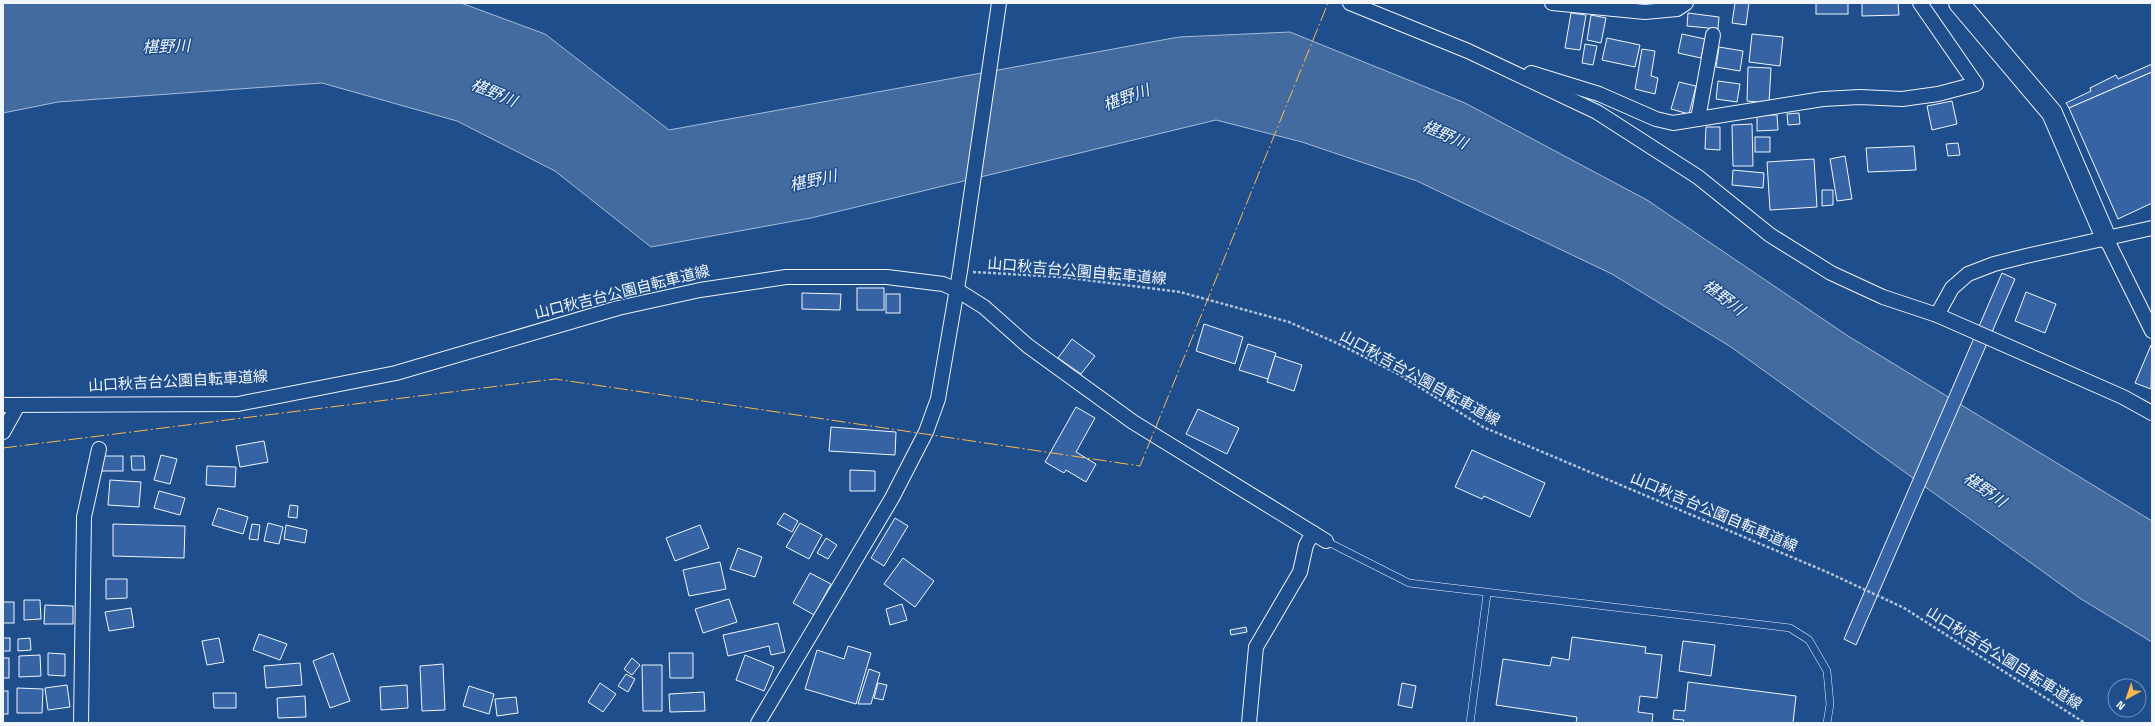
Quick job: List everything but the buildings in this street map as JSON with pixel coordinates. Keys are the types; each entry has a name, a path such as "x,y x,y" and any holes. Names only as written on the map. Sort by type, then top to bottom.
{"street":[{"path":"758,723 856,561 892,498 926,432 938,399 960,271 999,3"},
{"path":"1350,3 1492,61 1597,112 1698,177 1770,235 1831,273 1883,297 1937,315 2123,397 2152,413"},
{"path":"1552,3 1645,12 1677,9 1686,3"},
{"path":"1492,61 1599,94 1656,119 1673,123 1823,98 1860,97 1902,99 1938,94 1976,84 1920,3"},
{"path":"1959,3 2052,113 2106,238 2152,332"},
{"path":"1698,119 1713,36"},
{"path":"1937,315 1952,288 1968,274 2000,263 2152,228"},
{"path":"3,405 238,404 396,373 618,308 700,290 786,277 887,277 943,284 957,290 984,307 1028,346 1133,422 1326,541"},
{"path":"3,432 18,405"},
{"path":"81,723 84,517 99,450"},
{"path":"1249,723 1256,647 1300,572 1306,545 1313,533"}],"lane":[{"path":"1326,541 1409,583 1487,594 1790,628 1810,640 1827,671 1830,704 1827,723"},
{"path":"1470,723 1487,594"}],"path":[{"name":"山口秋吉台公園自転車道線","path":"960,271 1062,277 1180,292 1289,322 1341,345 1400,375 1483,427 1820,569 1904,608 2085,723"}],"water":[{"name":"椹野川","path":"3,3 461,3 545,34 669,130 1179,37 1290,32 1465,103 1647,200 1848,336 2152,521 2152,642 2081,599 1731,347 1612,274 1417,181 1302,142 1216,120 811,218 651,247 555,171 457,121 322,83 58,102 3,113"}],"power":[{"path":"3,448 555,379 1140,466 1328,3"}]}
